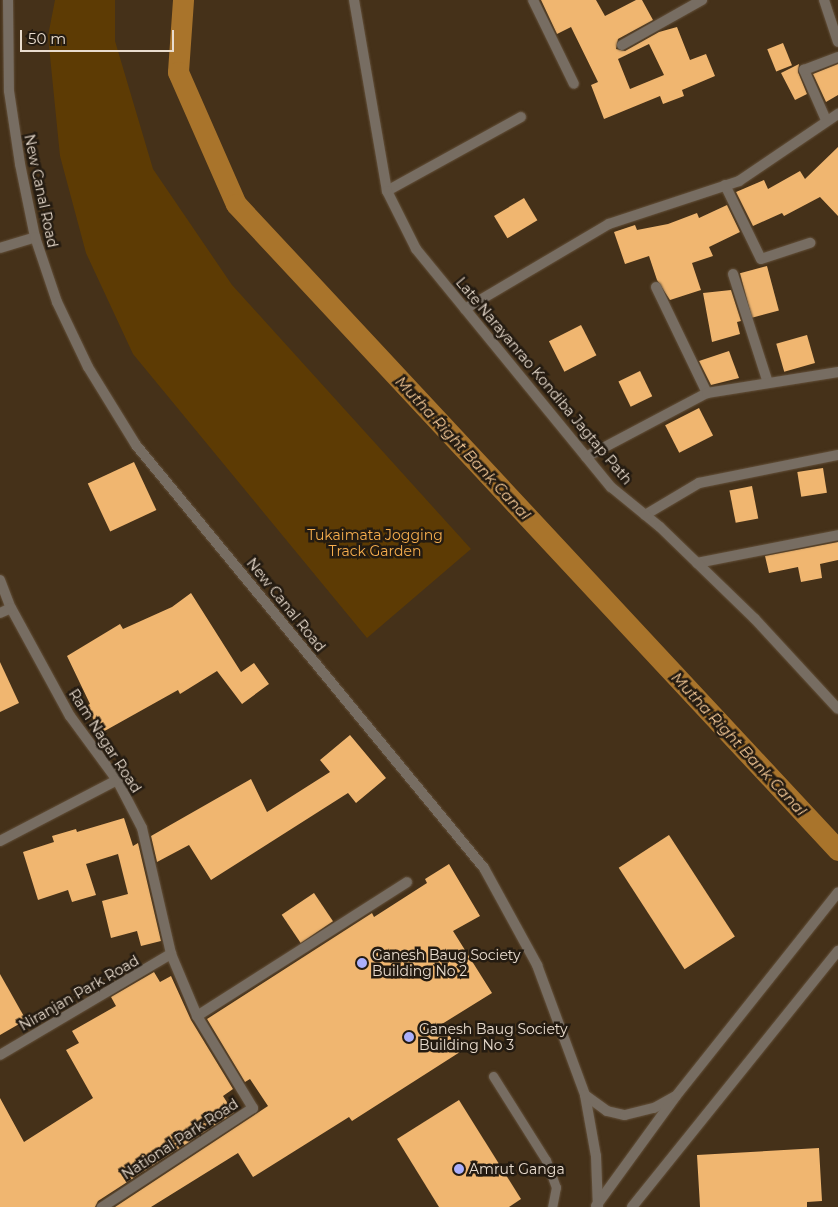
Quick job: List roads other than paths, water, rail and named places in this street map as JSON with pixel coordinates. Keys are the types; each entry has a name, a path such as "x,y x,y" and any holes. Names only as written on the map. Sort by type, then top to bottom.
{"street":[{"name":"New Canal Road","path":"8,0 9,91 35,237 56,302 88,367 136,445 484,868 537,965 585,1095 596,1156 597,1206"},
{"name":"Late Narayanrao Kondiba Jagtap Path","path":"354,0 387,191 416,249 611,488 645,515 755,619 838,709"},
{"path":"533,0 574,84"},
{"path":"622,45 702,0"},
{"path":"824,0 838,42"},
{"path":"826,120 804,70 838,57"},
{"path":"465,309 609,224 739,180 826,120 838,114"},
{"path":"387,191 521,117"},
{"path":"725,185 761,259 810,243"},
{"path":"0,248 35,237"},
{"path":"733,274 768,383"},
{"path":"656,287 707,393"},
{"path":"586,457 707,393 838,372"},
{"path":"645,515 699,483 838,454"},
{"path":"697,563 838,535"},
{"name":"Ram Nagar Road","path":"0,580 11,608 70,716 117,780 142,828 171,954"},
{"path":"0,613 11,608"},
{"path":"0,841 117,780"},
{"path":"197,1016 407,882"},
{"path":"597,1206 676,1096 838,892"},
{"path":"632,1207 838,951"},
{"name":"National Park Road","path":"102,1207 254,1108 197,1016 171,954"},
{"name":"Niranjan Park Road","path":"0,1055 171,954"},
{"path":"585,1095 607,1111 625,1115 654,1108 676,1096"}],"lane":[{"path":"493,1076 546,1160 556,1187 552,1207"}],"waterway":[{"name":"Mutha Right Bank Canal","path":"183,0 178,72 236,204 838,850"}],"place":[{"name":"Ganesh Baug Society Building No 2","path":"362,963"},
{"name":"Ganesh Baug Society Building No 3","path":"409,1037"},
{"name":"Amrut Ganga","path":"459,1169"}],"park label":[{"name":"Tukaimata Jogging Track Garden","path":"375,544"}]}
